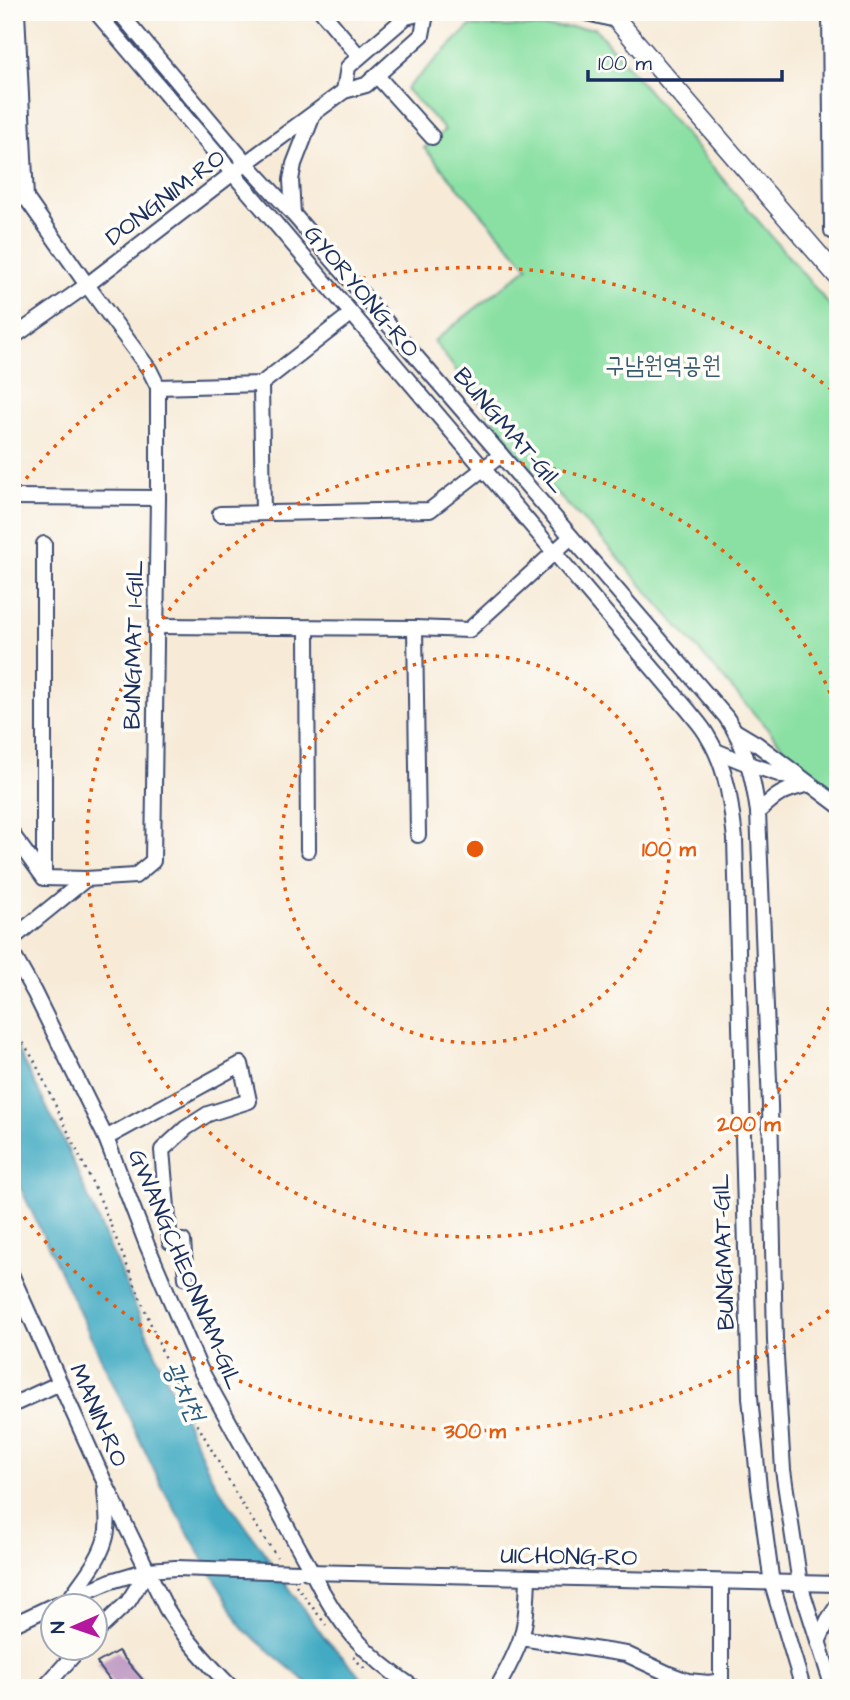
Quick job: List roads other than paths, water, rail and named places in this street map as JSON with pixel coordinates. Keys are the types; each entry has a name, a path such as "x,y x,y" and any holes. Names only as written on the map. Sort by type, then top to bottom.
{"main road":[{"path":"614,15 838,277"}],"street":[{"path":"17,12 19,198 149,369 158,387 261,384 351,314"},
{"name":"GYORYONG-RO","path":"96,12 484,470"},
{"name":"BUNGMAT-GIL","path":"119,12 246,163 571,537 735,730 742,745 753,782 758,812 770,1105 775,1340 783,1470 800,1584"},
{"path":"322,12 359,56"},
{"path":"583,12 614,15"},
{"path":"811,245 835,231 830,12"},
{"name":"DONGNIM-RO","path":"12,338 87,285 344,91 366,85 422,35 426,13 406,17 359,56 348,67 344,91"},
{"path":"377,76 432,137"},
{"path":"293,214 290,180 313,114"},
{"path":"261,384 263,513"},
{"name":"BUNGMAT 1-GIL","path":"44,878 135,876 153,860 158,387"},
{"path":"220,514 429,510 501,455"},
{"name":"BUNGMAT-GIL","path":"484,470 688,710 707,735 723,767 730,795 735,839 750,1397 772,1584"},
{"path":"12,498 158,498"},
{"path":"156,626 469,630 571,537"},
{"path":"44,544 44,878"},
{"path":"307,628 308,850"},
{"path":"415,628 418,835"},
{"name":"BUNGMAT-GIL","path":"735,730 838,805"},
{"name":"BUNGMAT-GIL","path":"716,751 808,784"},
{"path":"758,812 786,789 808,784"},
{"path":"12,834 44,878"},
{"path":"12,939 86,879"},
{"name":"GWANGCHEONNAM-GIL","path":"12,953 106,1138 147,1245 200,1369 302,1576 325,1598 355,1640 389,1671 414,1688"},
{"path":"106,1138 241,1064 249,1101 208,1114 186,1128 162,1150 170,1242 183,1241 186,1278"},
{"name":"MANIN-RO","path":"12,1276 104,1481 178,1627 198,1653 232,1688"},
{"path":"12,1405 60,1383"},
{"path":"74,1592 98,1555 105,1538 107,1517 104,1481"},
{"name":"UICHONG-RO","path":"148,1570 176,1568 302,1576 838,1584"},
{"path":"84,1592 148,1570"},
{"path":"108,1621 128,1602 148,1570"},
{"path":"497,1688 521,1638 528,1578"},
{"path":"521,1638 626,1654 688,1681 721,1681 721,1583"},
{"path":"772,1584 803,1688"},
{"path":"800,1584 833,1688"},
{"path":"818,1642 828,1619 838,1605"},
{"path":"12,1625 38,1613"},
{"path":"44,1688 67,1662"}],"water":[{"path":"12,1038 67,1148 213,1480 324,1637 372,1688 313,1688 243,1629 162,1487 12,1170"}],"park label":[{"name":"구남원역공원","path":"663,365"}],"water label":[{"name":"광치천","path":"185,1391"}]}
